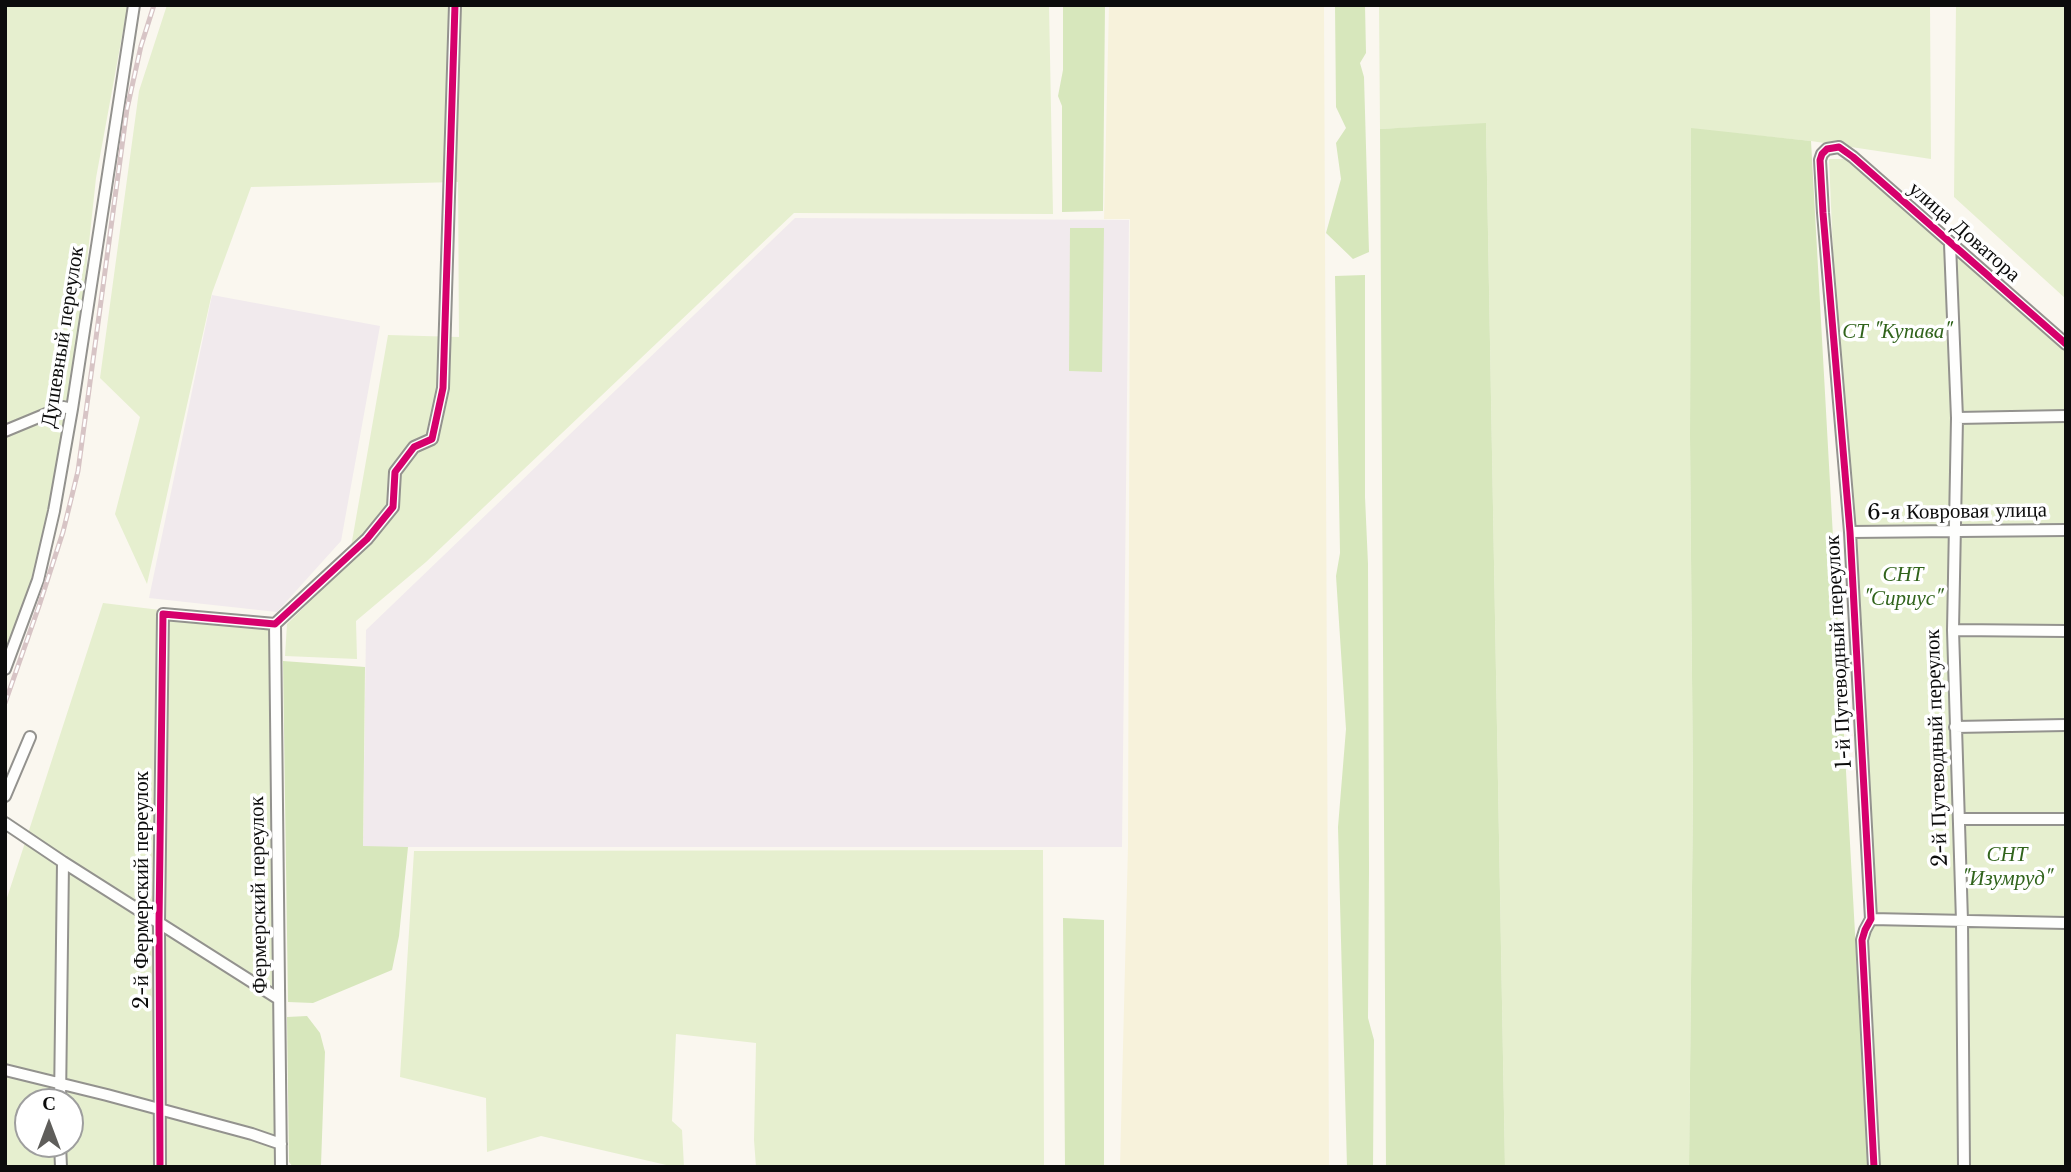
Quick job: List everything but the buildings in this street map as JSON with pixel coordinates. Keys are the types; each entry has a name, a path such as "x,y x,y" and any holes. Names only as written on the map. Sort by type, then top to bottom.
{"street":[{"name":"Душевный переулок","path":"5,669 38,580 54,511 134,5"},
{"path":"275,624 367,539 393,507 395,472 414,447 432,439 444,376 455,5"},
{"name":"улица Доватора","path":"1839,147 2066,344"},
{"name":"1-й Путеводный переулок","path":"1839,147 1827,149 1820,160 1850,532 1871,919 1862,940 1874,1167"},
{"name":"2-й Путеводный переулок","path":"1951,244 1957,418 1953,630 1962,921 1965,1167"},
{"path":"5,431 64,407 72,409"},
{"path":"1957,418 2066,416"},
{"name":"6-я Ковровая улица","path":"1850,532 2066,530"},
{"name":"2-й Фермерский переулок","path":"160,1167 159,923 163,614 275,624"},
{"name":"Фермерский переулок","path":"275,624 281,1167"},
{"path":"1953,630 2066,631"},
{"path":"1955,727 2066,725"},
{"path":"5,796 30,737"},
{"path":"1959,819 2066,819"},
{"path":"5,823 279,999"},
{"path":"59,1088 63,862"},
{"path":"1871,919 2066,923"},
{"path":"5,1070 252,1134 281,1144"}],"shaded area":[{"path":"1109,5 1324,5 1329,1167 1120,1167 1128,846 1130,219 1104,219"},
{"path":"795,218 1129,220 1122,847 363,847 366,630"},
{"path":"212,295 380,326 341,541 277,612 149,598"}],"green space":[{"path":"5,5 131,5 125,20 96,178 69,429 16,640 5,672"},
{"path":"167,5 1049,5 1053,214 794,213 426,562 356,621 357,659 285,656 287,624 348,564 388,335 459,337 458,182 251,187 212,293 147,584 115,514 140,417 100,378 139,91"},
{"path":"1063,5 1105,5 1103,211 1062,212 1062,106 1058,96 1063,70"},
{"path":"1335,5 1365,5 1366,53 1360,63 1364,77 1369,252 1353,259 1326,233 1341,179 1336,143 1346,128 1336,107"},
{"path":"1379,5 1930,5 1931,159 1811,141 1691,129 1693,795 1689,1167 1505,1167 1486,124 1380,129"},
{"path":"1956,5 2066,5 2066,299 1954,197"},
{"path":"1486,123 1505,1167 1386,1167 1380,129"},
{"path":"1691,128 1811,141 1868,1167 1689,1167 1693,795"},
{"path":"1829,159 1849,159 2066,343 2066,1167 1877,1167"},
{"path":"1070,228 1104,228 1102,372 1069,371"},
{"path":"1365,275 1368,1018 1374,1040 1373,1167 1347,1167 1338,827 1346,729 1336,576 1340,553 1335,276"},
{"path":"103,603 274,624 281,1167 5,1167 5,904"},
{"path":"283,661 365,667 363,846 408,847 399,936 392,970 313,1003 288,1002"},
{"path":"1043,850 1044,1167 756,1167 756,1043 676,1034 672,1121 682,1130 684,1167 541,1136 487,1152 486,1098 400,1077 414,851"},
{"path":"1063,918 1104,920 1104,1167 1065,1167"},
{"path":"307,1016 320,1033 325,1052 321,1165 293,1167 289,1162 287,1017"}],"railway":[{"path":"5,703 63,532 78,471 127,109 141,46 154,5"}],"cycle path":[{"path":"160,1167 159,923 163,614 275,624 367,539 393,507 395,472 414,447 432,439 443,388 455,5"},
{"path":"1874,1167 1862,940 1871,919 1850,532 1823,213 1820,160 1822,154 1827,149 1839,147 1853,157 2066,344"}],"park label":[{"name":"СТ \"Купава\"","path":"1897,332"},
{"name":"СНТ \"Сириус\"","path":"1903,587"},
{"name":"СНТ \"Изумруд\"","path":"2007,867"}]}
